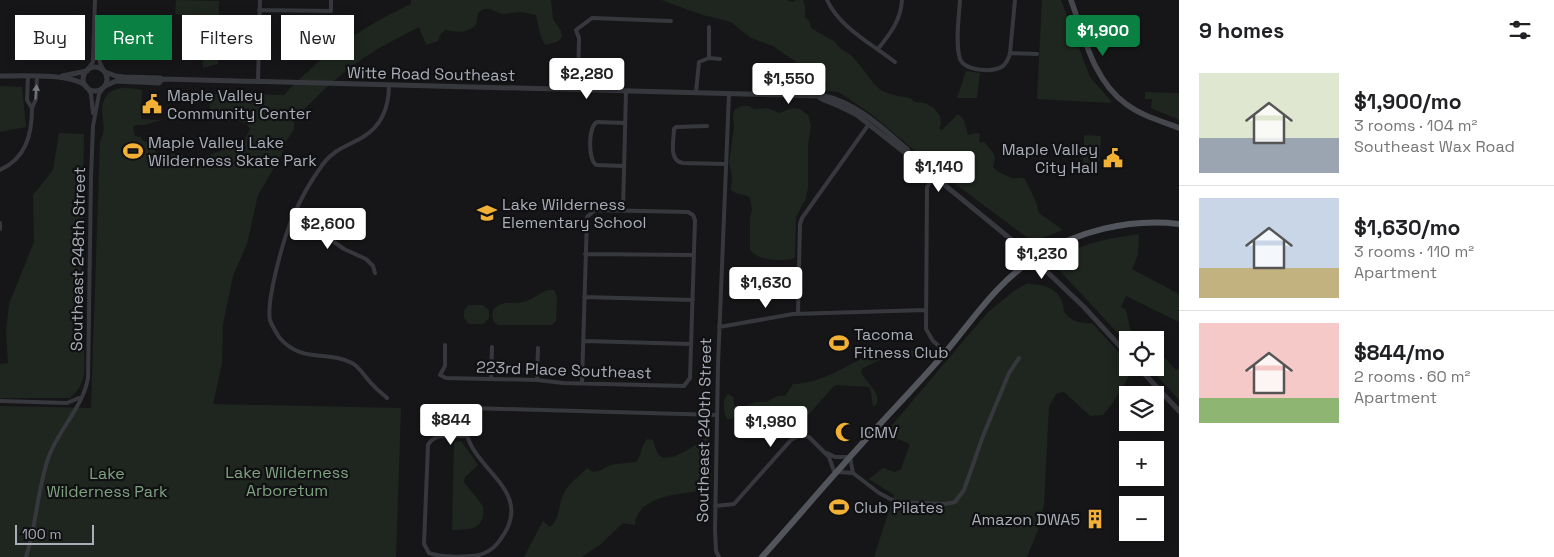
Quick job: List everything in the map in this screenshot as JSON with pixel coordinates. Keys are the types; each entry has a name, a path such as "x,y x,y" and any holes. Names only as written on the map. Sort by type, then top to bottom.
{"main road":[{"path":"1071,0 1092,58 1105,82 1120,99 1138,111 1179,128"},
{"path":"762,557 946,352 989,297 1004,282 1033,259 1068,240 1096,231 1130,224 1154,222 1179,224"}],"street":[{"path":"95,0 95,15"},
{"path":"258,82 260,0"},
{"path":"260,10 331,11 331,0"},
{"path":"827,0 848,27 895,62"},
{"path":"878,49 898,19 902,0"},
{"path":"960,0 958,43 960,58 963,63 971,68 994,70 1002,67 1008,61 1015,0"},
{"path":"578,90 579,38 576,30 592,18 671,21"},
{"path":"709,27 709,58"},
{"path":"86,86 84,77 93,62 95,35"},
{"path":"1010,53 1037,54"},
{"path":"696,92 699,62 709,58 720,59"},
{"path":"0,76 56,77 76,80 97,90 104,86 107,79 99,60"},
{"path":"56,77 87,71 94,67 104,71"},
{"name":"Witte Road Southeast","path":"104,71 116,76 160,78 162,80 825,96 853,106 871,118 907,149 910,156"},
{"path":"28,76 27,100 32,108"},
{"path":"0,170 12,163 24,150 31,129 32,108 36,99 37,77"},
{"name":"Witte Road Southeast","path":"104,86 116,81 159,83 162,80"},
{"path":"387,398 352,363 299,352 292,348 280,338 270,321 269,306 293,216 323,164 331,155 336,150 373,130 388,104 389,85"},
{"name":"Southeast 248th Street","path":"86,86 92,98 94,120"},
{"name":"Southeast 248th Street","path":"26,557 49,456 86,388 88,378 91,177 94,120 99,94 104,86"},
{"path":"623,210 626,91"},
{"name":"Southeast 240th Street","path":"719,557 715,541 715,506 719,327 729,93"},
{"name":"Witte Road Southeast","path":"819,97 850,111 910,156 1033,259 1084,307 1119,344"},
{"path":"624,166 601,166 593,163 590,156 594,123 625,123"},
{"path":"798,314 800,224 802,218 869,124 876,126 890,138 894,138"},
{"path":"707,126 676,127 674,129 673,154 675,159 682,163 726,164"},
{"path":"934,176 927,187 927,333 946,352"},
{"path":"582,383 585,254 587,217 590,212 595,210 623,210 688,212 695,217 691,344 584,341"},
{"path":"293,216 313,227 344,249 366,259 373,266 375,273"},
{"path":"0,223 0,230"},
{"path":"585,254 694,256"},
{"path":"584,297 693,300"},
{"path":"719,327 798,314 926,310"},
{"name":"223rd Place Southeast","path":"445,345 445,366 440,375 452,378 681,386 687,384 690,378 691,344"},
{"path":"491,379 492,346"},
{"path":"538,348 538,380"},
{"path":"715,506 734,504 792,440 798,436 807,436 826,453 836,473 853,473 879,494 896,502 946,504 955,502 964,490 983,436 1009,373 1019,358"},
{"path":"1146,376 1179,411"},
{"path":"0,401 67,403 75,401 81,396"},
{"path":"466,436 438,437 431,440 428,445 424,544 428,555 478,556 489,551 498,543 510,522 510,509 506,490 471,447 466,436 467,414 470,408 717,415"},
{"path":"826,453 850,457 853,473"}],"green space":[{"path":"176,0 219,1 219,15 175,14"},
{"path":"411,0 551,0 553,19 561,31 562,37 557,42 545,45 540,34 536,15 521,12 502,14 490,9 484,9 478,13 476,25 472,28 461,32 445,30 440,35 438,41 426,45 419,27 379,48 355,64 331,83 294,119 294,130 286,141 282,154 258,195 247,244 233,276 223,324 222,364 213,404 401,408 396,557 0,557 0,406 91,408 100,141 104,129 102,110 106,96 110,92 122,88 142,90 141,119 161,120 145,125 136,125 133,127 135,136 141,137 158,154 205,157 227,148 234,140 242,144 250,129 245,123 225,121 210,115 210,101 213,95 219,93 284,95 321,60 354,60 354,35 411,4"},
{"path":"661,0 787,0 794,2 796,0 803,0 805,17 809,21 811,28 834,41 841,49 851,55 882,91 910,98 915,102 925,103 934,108 940,116 941,125 939,128 942,130 958,114 965,123 968,135 980,134 979,141 981,143 984,142 993,153 995,159 993,167 1012,178 1025,179 1039,213 1063,230 1035,241 1025,236 946,177 871,114 839,92 828,91 826,89 827,83 773,46 751,38 731,22 703,15"},
{"path":"1042,0 1061,0 1090,77 1111,101 1110,103 1037,99"},
{"path":"203,60 218,60 218,64 203,68"},
{"path":"966,71 980,73 977,98 957,98"},
{"path":"0,86 22,87 26,127 0,132"},
{"path":"1145,92 1179,93 1179,120 1151,108 1152,99 1145,99"},
{"path":"749,106 754,109 767,108 779,113 792,108 800,109 808,115 811,125 808,145 808,188 806,198 796,217 795,257 792,259 775,260 763,258 753,253 750,249 750,217 752,210 750,198 731,190 732,176 729,163 734,128 733,115 735,109"},
{"path":"59,133 84,134 81,328 79,337 83,340 84,344 85,367 83,380 70,398 0,398 0,364 8,363 6,331 9,304 34,242 33,195 53,170"},
{"path":"1084,135 1101,136 1099,166 1083,165"},
{"path":"1139,234 1138,255 1132,269 1179,294 1179,322 1126,296 1121,307 1126,310 1132,331 1119,331 1119,334 1059,270 1063,266 1064,259 1062,258 1079,248 1119,237"},
{"path":"1026,284 1041,285 1054,291 1061,299 1064,311 1069,317 1080,322 1092,323 1119,352 1119,376 1129,376 1123,386 1119,386 1119,393 1103,415 1090,416 1064,392 1057,393 1049,406 1044,505 1038,530 1027,557 874,557 894,495 869,479 883,468 895,472 901,469 910,444 890,436 881,438 988,312"},
{"path":"548,290 554,290 557,296 556,321 552,325 498,325 494,320 493,310 496,307 507,303 526,301"},
{"path":"469,305 483,305 489,310 489,318 483,324 469,324 464,318 464,310"},
{"path":"916,350 918,356 880,360 863,368 861,371 863,375 876,393 877,402 874,407 869,387 837,385 833,387 803,421 789,418 757,421 739,414 731,419 727,419 724,403 728,394 733,397 737,409 756,402 766,402 778,396 785,396 793,384 812,381 829,375 875,351"},
{"path":"1164,358 1176,370 1179,369 1179,400 1157,376 1164,376"},
{"path":"706,437 711,442 711,490 677,494 653,501 644,507 638,515 635,525 623,523 601,544 582,557 524,557 543,521 550,527 554,523 565,491 587,468 593,472 611,465 636,462 647,439 653,440 659,455 670,457 676,456"},
{"path":"461,441 478,465 465,477 464,482 483,506 483,514 480,524 476,527 452,530 454,442"}],"place":[{"name":"Maple Valley Community Center","path":"152,104"},
{"name":"Maple Valley Lake Wilderness Skate Park","path":"133,151"},
{"name":"Maple Valley City Hall","path":"1113,158"},
{"name":"Lake Wilderness Elementary School","path":"487,213"},
{"name":"Tacoma Fitness Club","path":"839,343"},
{"name":"ICMV","path":"845,432"},
{"name":"Club Pilates","path":"839,507"},
{"name":"Amazon DWA5","path":"1095,519"}],"park label":[{"name":"Lake Wilderness Arboretum","path":"287,481"},
{"name":"Lake Wilderness Park","path":"107,482"}]}
